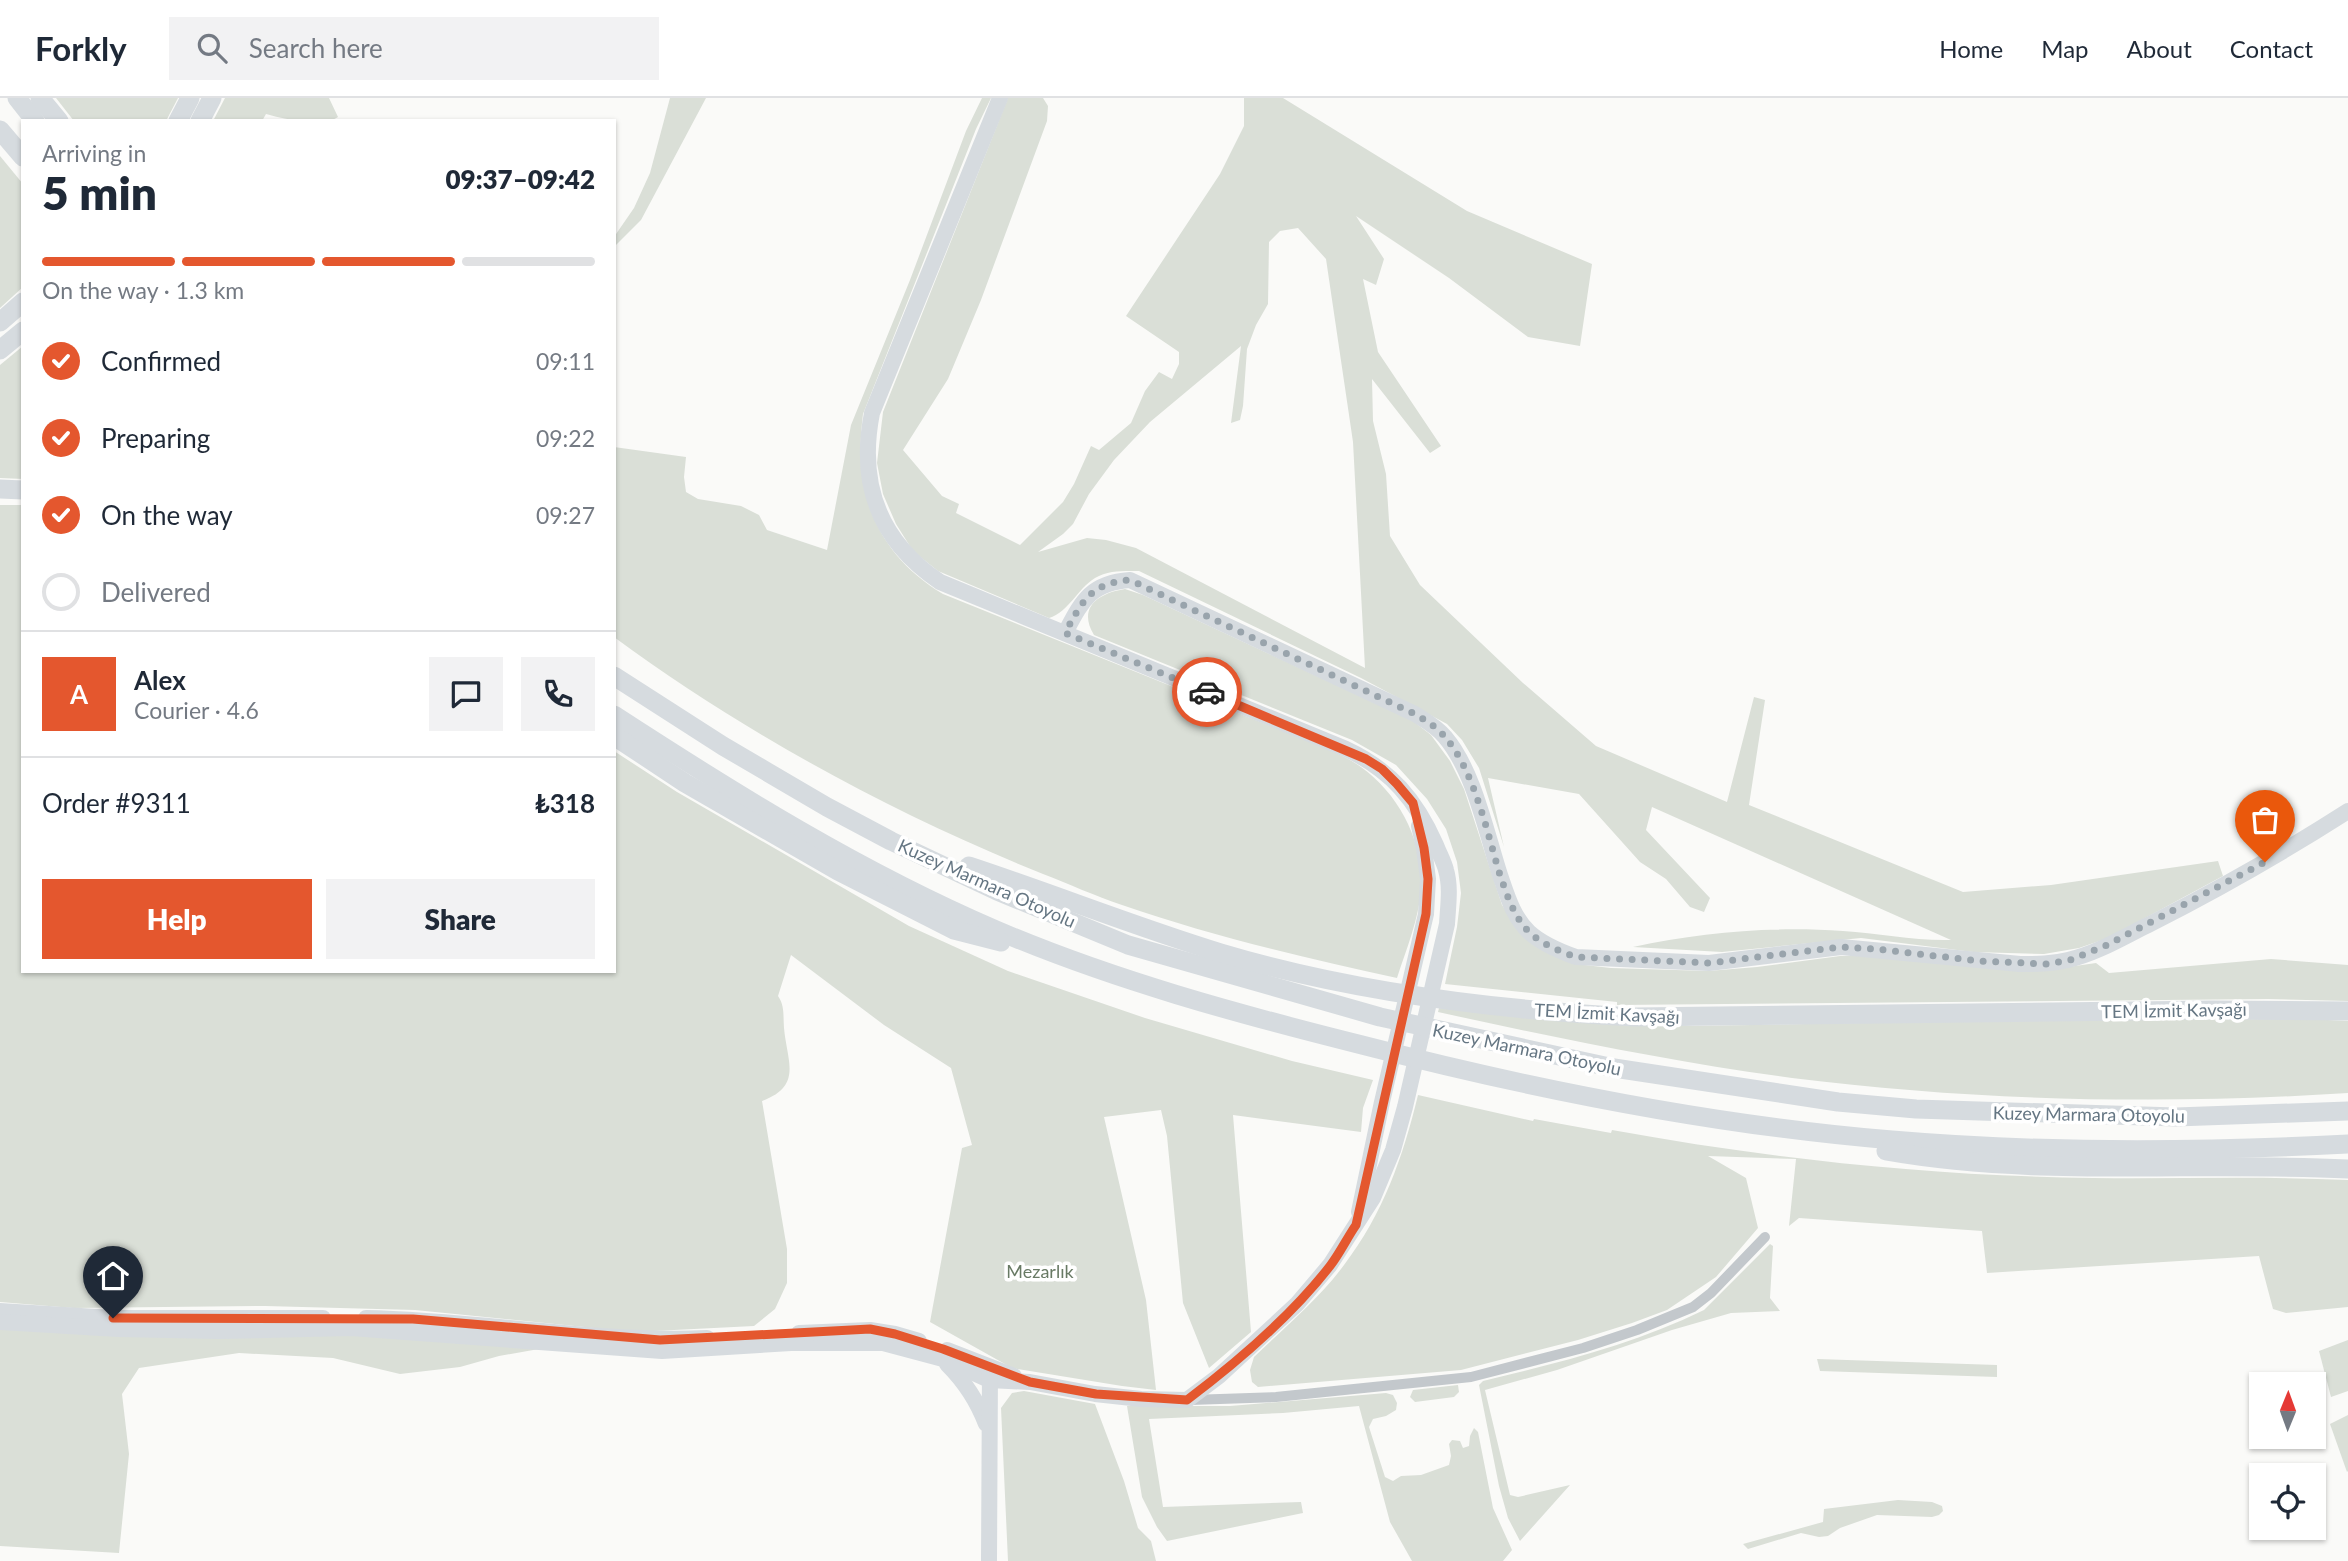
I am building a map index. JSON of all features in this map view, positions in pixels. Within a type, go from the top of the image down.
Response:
[{"type":"highway","points":[[17,98],[33,119]]},
{"type":"highway","points":[[40,98],[57,119]]},
{"type":"highway","points":[[179,119],[190,98]]},
{"type":"highway","points":[[201,119],[212,98]]},
{"type":"highway","points":[[0,130],[21,155]]},
{"type":"highway","points":[[0,322],[21,304]]},
{"type":"highway","points":[[0,350],[21,333]]},
{"type":"highway","points":[[0,489],[21,489]]},
{"type":"highway","name":"Kuzey Marmara Otoyolu","points":[[616,677],[723,746],[827,807],[891,841],[997,891],[1128,945],[1380,1017],[1614,1068],[1838,1102],[1916,1109],[2176,1117],[2348,1111]]},
{"type":"highway","name":"Kuzey Marmara Otoyolu","points":[[616,716],[703,773],[809,836],[914,892],[997,930],[1083,964],[1278,1024],[1407,1057],[1527,1085],[1706,1118],[1893,1140],[2041,1149],[2146,1151],[2348,1144]]},
{"type":"highway","points":[[616,737],[685,783],[838,871],[954,930],[1083,964]]},
{"type":"highway","name":"TEM İzmit Kavşağı","points":[[891,841],[1045,891],[1135,926],[1223,953],[1362,986],[1449,1000],[1635,1017],[2212,1010],[2348,1011]]},
{"type":"highway","points":[[1706,1118],[1935,1159],[2046,1166],[2348,1169]]},
{"type":"street","points":[[1000,98],[878,396],[869,431],[868,467],[876,503],[884,521],[904,553],[919,568],[960,592],[1366,759],[1382,769],[1413,803],[1431,834],[1446,869],[1449,895],[1447,924],[1405,1107],[1384,1175],[1331,1265],[1297,1304],[1219,1376],[1187,1400]]},
{"type":"street","points":[[1065,633],[1088,596],[1108,583],[1130,580],[1432,724],[1444,735],[1462,763],[1504,887],[1518,918],[1541,941],[1576,957],[1709,963],[1841,947],[2020,964],[2047,964],[2070,960],[2107,945],[2181,908],[2286,851],[2348,811]]},
{"type":"street","points":[[1356,1225],[1426,914],[1428,879],[1413,803]]},
{"type":"street","points":[[0,1322],[219,1331],[351,1328],[662,1351],[791,1343],[883,1343],[990,1373],[1096,1394],[1187,1400],[1276,1397],[1471,1377],[1583,1348],[1693,1307],[1712,1293],[1765,1237]]},
{"type":"street","points":[[0,1311],[172,1319],[413,1319],[660,1340],[870,1329],[895,1334],[990,1373]]},
{"type":"street","points":[[943,1359],[960,1377],[979,1406],[989,1431]]},
{"type":"street","points":[[989,1561],[990,1373]]},
{"type":"street","points":[[989,1431],[995,1398],[1004,1391],[1030,1382]]},
{"type":"green space","points":[[56,98],[178,98],[167,119],[72,119]]},
{"type":"green space","points":[[225,98],[329,98],[338,117],[288,119],[266,114],[263,119],[214,119]]},
{"type":"green space","points":[[670,98],[706,98],[641,220],[616,245],[616,234],[634,208],[650,173]]},
{"type":"green space","points":[[982,98],[991,98],[976,129],[863,414],[862,469],[874,518],[900,559],[920,578],[943,594],[1322,747],[1352,761],[1375,778],[1406,820],[1421,871],[1418,912],[1397,978],[1258,946],[1190,927],[1102,898],[987,850],[876,798],[768,739],[664,673],[616,638],[616,447],[686,457],[686,492],[698,499],[741,506],[759,515],[767,530],[827,550],[851,425],[910,280],[966,131]]},
{"type":"green space","points":[[1008,98],[1043,98],[1048,106],[1047,121],[981,300],[948,379],[903,450],[942,496],[959,504],[956,513],[1020,545],[1063,502],[1091,446],[1099,450],[1131,423],[1145,391],[1159,372],[1172,379],[1179,364],[1179,352],[1126,316],[1220,174],[1244,126],[1244,98],[1283,98],[1467,211],[1592,264],[1580,346],[1528,337],[1449,278],[1356,216],[1384,259],[1376,285],[1363,279],[1378,352],[1441,446],[1430,453],[1372,379],[1373,421],[1386,474],[1390,536],[1420,585],[1523,683],[1596,746],[1727,802],[1754,697],[1765,700],[1749,805],[1963,892],[2051,885],[2218,861],[2223,876],[2108,938],[2079,948],[2044,954],[1973,952],[1861,938],[1722,952],[1633,947],[1711,934],[1790,929],[1951,940],[1652,807],[1646,830],[1710,898],[1704,912],[1690,907],[1666,879],[1640,862],[1579,794],[1488,778],[1504,847],[1479,768],[1462,740],[1447,724],[1361,678],[1139,571],[1100,575],[1083,588],[1068,606],[1049,618],[938,571],[913,551],[896,524],[883,494],[877,463],[883,412]],"holes":[[[1298,228],[1326,259],[1353,442],[1365,668],[1136,548],[1087,538],[1038,552],[1073,524],[1089,494],[1114,460],[1150,422],[1241,346],[1231,423],[1240,420],[1247,349],[1268,304],[1269,242],[1280,231]]]},
{"type":"green space","points":[[0,156],[21,182],[21,289],[0,308]]},
{"type":"green space","points":[[21,348],[21,479],[0,478],[0,365]]},
{"type":"green space","name":"Mezarlık","points":[[0,505],[21,505],[21,973],[616,973],[616,752],[677,792],[909,926],[1008,971],[1145,1018],[1292,1061],[1373,1080],[1363,1108],[1361,1132],[1233,1115],[1251,1332],[1209,1368],[1183,1303],[1167,1136],[1161,1110],[1104,1117],[1146,1300],[1156,1390],[1012,1368],[930,1322],[962,1148],[972,1145],[951,1068],[884,1025],[791,955],[778,996],[783,1007],[790,1071],[783,1088],[762,1101],[787,1249],[787,1283],[775,1309],[754,1326],[634,1332],[415,1310],[265,1306],[73,1308],[0,1302]]},
{"type":"green space","points":[[1125,589],[1413,721],[1431,735],[1450,761],[1464,789],[1502,905],[1522,934],[1576,964],[1611,968],[1708,971],[1840,956],[1868,956],[2040,971],[2096,963],[2109,973],[2271,959],[2348,965],[2348,1001],[2268,999],[1617,1005],[1617,1002],[1445,984],[1461,893],[1457,862],[1446,829],[1427,799],[1396,765],[1352,740],[1094,635],[1088,617],[1093,603],[1107,594]]},
{"type":"green space","points":[[1439,1008],[1692,1026],[2025,1020],[2348,1021],[2348,1093],[2139,1100],[2000,1096],[1861,1086],[1747,1072],[1659,1057],[1438,1012]]},
{"type":"green space","points":[[1418,1095],[1533,1121],[1534,1119],[1611,1133],[1612,1130],[1792,1157],[1912,1170],[2033,1177],[2348,1180],[2348,1307],[2286,1313],[2273,1309],[2259,1256],[1987,1273],[1982,1231],[1799,1218],[1789,1226],[1796,1159],[1708,1156],[1746,1178],[1758,1228],[1716,1277],[1667,1310],[1578,1340],[1461,1370],[1258,1387],[1252,1382],[1250,1370],[1254,1357],[1324,1290],[1370,1226],[1398,1163]]},
{"type":"green space","points":[[1770,1244],[1773,1246],[1770,1298],[1780,1311],[1731,1313],[1672,1330],[1557,1370],[1485,1390],[1510,1495],[1518,1497],[1570,1485],[1520,1541],[1508,1518],[1499,1486],[1479,1385],[1483,1381],[1624,1343],[1704,1310]]},
{"type":"green space","points":[[0,1323],[351,1328],[550,1347],[499,1356],[460,1367],[400,1374],[333,1358],[239,1353],[139,1368],[122,1394],[129,1454],[119,1553],[0,1546]]},
{"type":"green space","points":[[2348,1340],[2348,1391],[2331,1397],[2319,1351]]},
{"type":"green space","points":[[1817,1359],[1997,1365],[1997,1377],[1820,1371]]},
{"type":"green space","points":[[1458,1385],[1459,1392],[1454,1397],[1415,1402],[1410,1397],[1413,1390]]},
{"type":"green space","points":[[1024,1391],[1095,1404],[1124,1481],[1138,1528],[1151,1541],[1156,1561],[1008,1561],[1001,1408],[1012,1393]]},
{"type":"green space","points":[[1386,1393],[1393,1395],[1397,1403],[1396,1410],[1373,1419],[1369,1427],[1385,1477],[1393,1481],[1401,1476],[1421,1475],[1449,1465],[1449,1444],[1452,1440],[1460,1441],[1463,1448],[1469,1446],[1474,1428],[1478,1432],[1493,1508],[1512,1550],[1503,1561],[1412,1561],[1390,1522],[1359,1406],[1283,1413],[1149,1419],[1163,1507],[1301,1502],[1303,1513],[1167,1541],[1157,1527],[1142,1497],[1127,1406],[1230,1406]]},
{"type":"green space","points":[[2348,1415],[2348,1471],[2347,1472],[2330,1424]]},
{"type":"green space","points":[[1898,1500],[1932,1502],[1942,1506],[1943,1511],[1932,1517],[1877,1515],[1840,1528],[1828,1536],[1801,1533],[1748,1549],[1743,1544],[1823,1522],[1824,1509]]},
{"type":"way so far","points":[[1207,692],[1065,633],[1088,596],[1108,583],[1130,580],[1432,724],[1455,750],[1469,778],[1504,887],[1518,918],[1529,932],[1541,941],[1576,957],[1709,963],[1752,960],[1841,947],[1979,961],[2047,964],[2070,960],[2107,945],[2265,862]]},
{"type":"route","points":[[113,1318],[413,1319],[660,1340],[870,1329],[943,1349],[1030,1382],[1096,1394],[1187,1400],[1219,1376],[1297,1304],[1331,1265],[1356,1225],[1426,914],[1428,879],[1413,803],[1382,769],[1346,749],[1207,692]]}]
